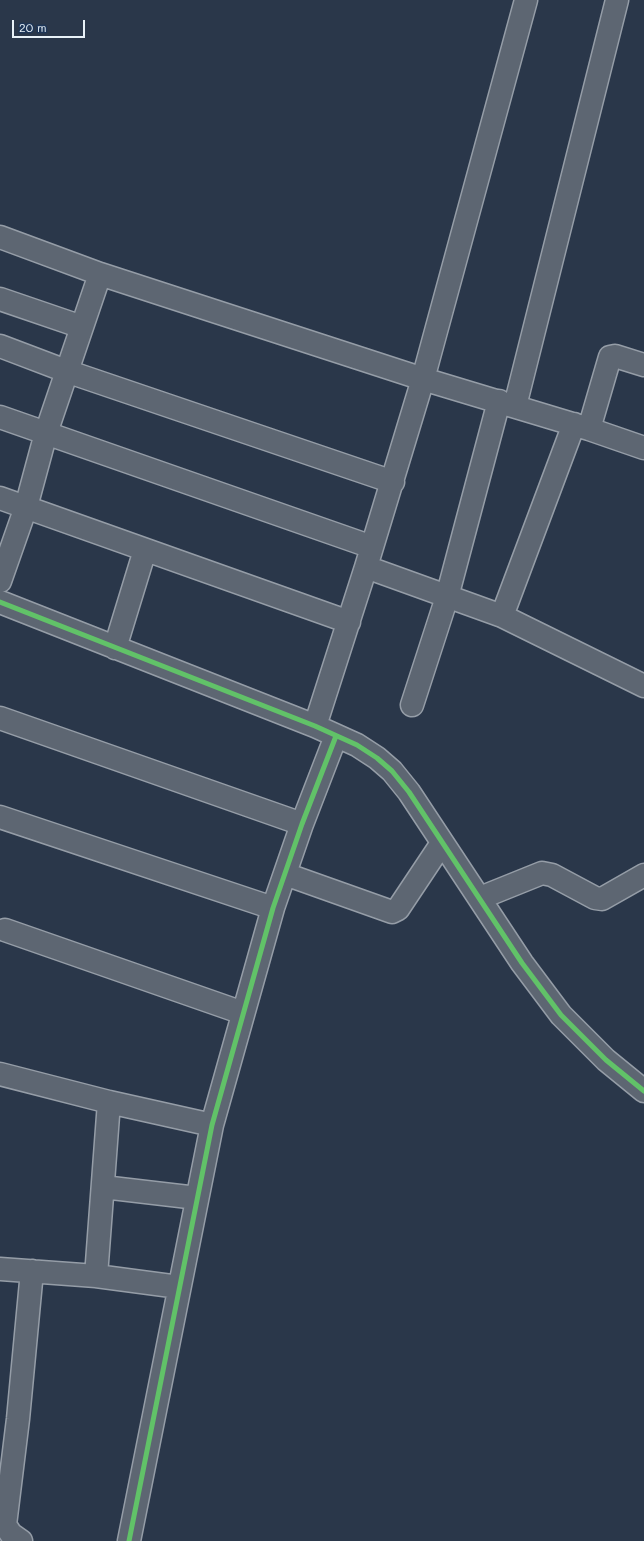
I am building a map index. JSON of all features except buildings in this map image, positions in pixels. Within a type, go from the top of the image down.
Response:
[{"type":"street","points":[[315,726],[393,482],[423,379],[526,0]]},
{"type":"street","points":[[412,705],[507,404],[617,0]]},
{"type":"street","points":[[0,237],[100,274],[423,379],[582,427],[644,448]]},
{"type":"street","points":[[0,581],[26,507],[46,434],[66,372],[100,274]]},
{"type":"street","points":[[0,299],[82,327]]},
{"type":"street","points":[[0,346],[66,372],[393,482]]},
{"type":"street","points":[[502,616],[610,357],[615,356],[644,365]]},
{"type":"street","points":[[0,417],[369,557],[447,597],[502,616],[644,686]]},
{"type":"street","points":[[0,498],[349,622]]},
{"type":"street","points":[[115,648],[145,550]]},
{"type":"street","points":[[0,602],[315,726],[357,745],[377,758],[392,770],[408,792],[522,963],[561,1015],[606,1060],[644,1091]]},
{"type":"street","points":[[0,718],[302,824]]},
{"type":"street","points":[[129,1541],[212,1125],[273,908],[302,824],[336,736]]},
{"type":"street","points":[[0,817],[273,908]]},
{"type":"street","points":[[285,874],[392,912],[398,909],[442,843]]},
{"type":"street","points":[[480,898],[542,873],[552,875],[595,898],[602,899],[644,875]]},
{"type":"street","points":[[5,930],[243,1013]]},
{"type":"street","points":[[0,1074],[109,1102],[212,1125]]},
{"type":"street","points":[[96,1276],[109,1102]]},
{"type":"street","points":[[103,1187],[197,1198]]},
{"type":"street","points":[[0,1269],[96,1276],[179,1287]]},
{"type":"street","points":[[21,1541],[11,1534],[3,1524],[9,1418],[32,1272]]},
{"type":"cycle path","points":[[0,602],[315,726],[357,745],[377,758],[392,771],[409,792],[522,963],[561,1015],[606,1060],[644,1091]]},
{"type":"cycle path","points":[[129,1541],[212,1125],[273,908],[302,824],[336,736]]}]
